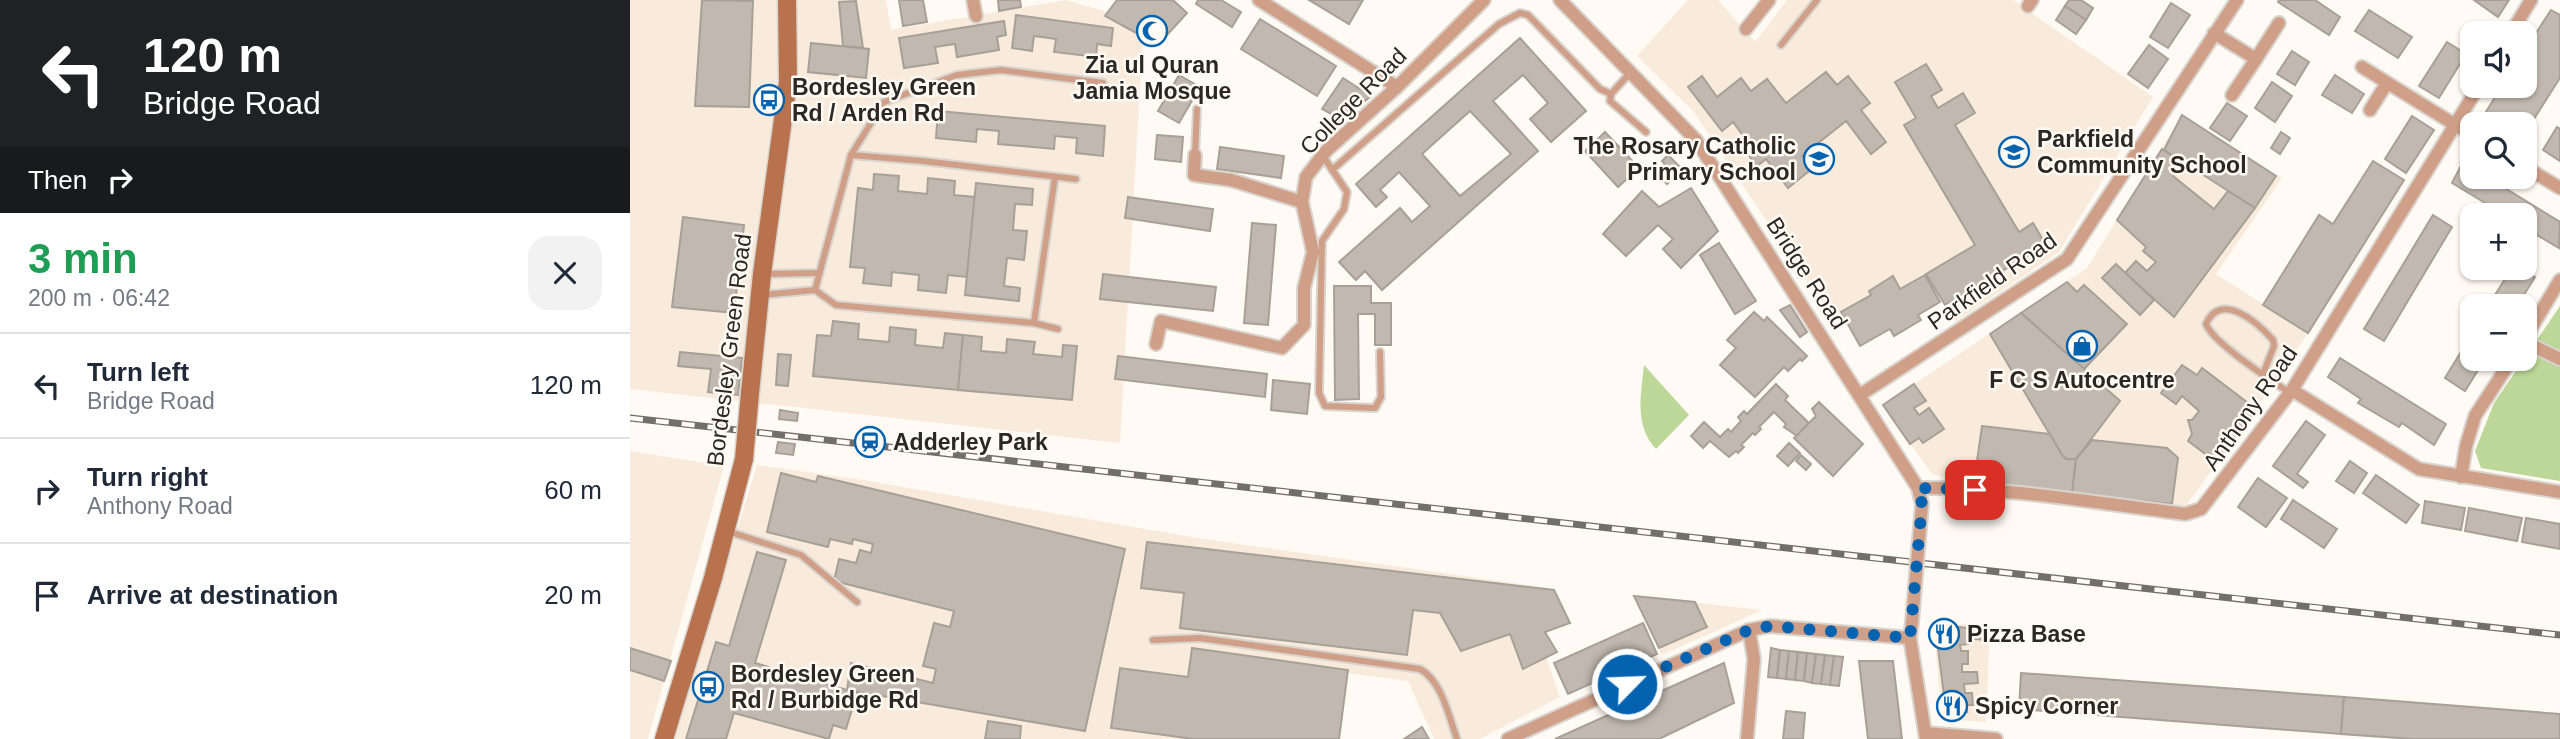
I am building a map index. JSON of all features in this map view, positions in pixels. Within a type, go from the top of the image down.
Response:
[{"type":"main road","name":"Bordesley Green Road","points":[[664,739],[744,459],[762,274],[788,82],[787,0]]},
{"type":"street","points":[[973,0],[976,16]]},
{"type":"street","points":[[1259,0],[1397,87]]},
{"type":"street","name":"College Road","points":[[1156,344],[1161,321],[1282,348],[1304,325],[1304,288],[1313,252],[1302,202],[1306,177],[1323,156],[1484,0]]},
{"type":"street","name":"Bridge Road","points":[[1560,0],[1696,140],[1918,488],[1922,504],[1910,638]]},
{"type":"street","points":[[1746,29],[1769,0]]},
{"type":"street","name":"Parkfield Road","points":[[1860,395],[2067,259],[2237,0]]},
{"type":"street","points":[[2518,21],[2531,0]]},
{"type":"street","points":[[2232,95],[2279,23]]},
{"type":"street","points":[[2214,33],[2256,59]]},
{"type":"street","points":[[2362,67],[2460,129]]},
{"type":"street","points":[[2370,110],[2387,83]]},
{"type":"street","name":"Anthony Road","points":[[1918,488],[2051,497],[2185,514],[2201,509],[2291,391],[2472,98]]},
{"type":"street","points":[[1195,155],[1194,175],[1231,180],[1302,202]]},
{"type":"street","points":[[2537,174],[2560,188]]},
{"type":"street","points":[[2537,319],[2560,280]]},
{"type":"street","points":[[2537,347],[2560,359]]},
{"type":"street","points":[[2461,477],[2475,416],[2504,371]]},
{"type":"street","points":[[2291,391],[2419,469],[2560,492]]},
{"type":"street","points":[[1507,739],[1749,630],[1770,626],[1910,638],[1926,736],[1996,739]]},
{"type":"street","points":[[1747,739],[1754,659],[1749,630]]},
{"type":"lane","points":[[1781,45],[1817,0]]},
{"type":"lane","points":[[1332,170],[1499,24],[1520,13],[1528,15],[1600,89],[1611,94]]},
{"type":"lane","points":[[815,290],[851,155],[884,102],[957,75],[1001,70],[1103,83]]},
{"type":"lane","points":[[1630,73],[1611,94],[1610,101],[1646,132]]},
{"type":"lane","points":[[1195,155],[1197,108]]},
{"type":"lane","points":[[851,155],[1076,179]]},
{"type":"lane","points":[[1323,156],[1347,192],[1344,209],[1322,241],[1319,393],[1325,406],[1375,408],[1381,397],[1380,352]]},
{"type":"lane","points":[[1034,323],[1055,177]]},
{"type":"lane","points":[[762,274],[819,273]]},
{"type":"lane","points":[[761,295],[815,290],[836,305],[1034,323],[1058,329]]},
{"type":"lane","points":[[2263,374],[2274,346],[2273,340],[2239,311],[2215,311],[2206,324],[2209,332],[2263,374],[2291,391]]},
{"type":"lane","points":[[725,530],[801,555],[857,602]]},
{"type":"lane","points":[[1153,640],[1200,638],[1420,670],[1432,678],[1437,687],[1457,739]]},
{"type":"shaded area","points":[[630,0],[886,0],[891,30],[1066,0],[1114,14],[1143,33],[1120,443],[630,389]]},
{"type":"shaded area","points":[[1688,0],[1718,0],[1755,42],[1787,0],[2013,0],[2153,97],[2059,252],[1955,322],[1926,274],[1900,289],[1893,277],[1869,291],[1871,295],[1831,318],[1694,112],[1637,56]]},
{"type":"shaded area","points":[[2182,115],[2282,178],[2216,274],[2308,333],[2256,409],[2185,507],[1974,482],[1932,474],[1883,405],[2087,268]]},
{"type":"shaded area","points":[[630,451],[724,466],[648,739],[630,739]]},
{"type":"shaded area","points":[[757,465],[863,480],[1197,538],[1555,589],[1570,623],[1545,632],[1557,652],[1546,657],[1560,697],[1480,739],[1434,739],[1408,681],[1348,673],[1340,739],[673,739]]},
{"type":"shaded area","points":[[1634,596],[1762,610],[1662,655]]},
{"type":"shaded area","points":[[1933,621],[1990,627],[1986,722],[1942,719]]},
{"type":"green space","points":[[2560,306],[2560,481],[2481,468],[2475,451],[2494,403],[2516,371],[2537,371],[2537,340]]},
{"type":"green space","points":[[1644,365],[1689,415],[1656,449],[1644,430],[1642,420]]},
{"type":"building","points":[[702,0],[753,1],[749,107],[695,106]]},
{"type":"building","points":[[899,0],[923,0],[927,22],[903,26]]},
{"type":"building","points":[[998,0],[1020,0],[1021,7],[999,11]]},
{"type":"building","name":"Zia ul Quran Jamia Mosque","points":[[1117,0],[1173,0],[1187,13],[1158,45],[1105,16]]},
{"type":"building","points":[[1198,0],[1221,0],[1241,12],[1232,27],[1196,4]]},
{"type":"building","points":[[1309,0],[1363,0],[1349,24]]},
{"type":"building","points":[[2069,0],[2081,0],[2093,8],[2086,20],[2065,6]]},
{"type":"building","points":[[2315,0],[2340,17],[2329,35],[2278,2]]},
{"type":"building","points":[[2474,0],[2509,0],[2498,17]]},
{"type":"building","points":[[856,1],[863,48],[843,46],[839,2]]},
{"type":"building","points":[[2171,3],[2190,15],[2168,48],[2150,37]]},
{"type":"building","points":[[2065,6],[2086,20],[2076,34],[2056,20]]},
{"type":"building","points":[[2369,10],[2412,37],[2398,58],[2355,31]]},
{"type":"building","points":[[2551,10],[2560,15],[2560,78],[2537,114],[2537,112],[2486,112],[2495,98],[2537,98],[2537,32]]},
{"type":"building","points":[[1016,15],[1113,28],[1111,46],[1097,44],[1096,57],[1054,52],[1056,39],[1034,36],[1032,51],[1012,48]]},
{"type":"building","points":[[1260,19],[1336,66],[1317,96],[1241,49]]},
{"type":"building","points":[[1004,21],[1006,35],[997,37],[999,50],[957,57],[955,44],[935,47],[938,63],[904,68],[899,38]]},
{"type":"building","points":[[1520,38],[1586,111],[1551,142],[1530,119],[1548,103],[1523,75],[1493,101],[1538,151],[1382,290],[1365,271],[1356,280],[1339,262],[1400,208],[1412,222],[1430,206],[1399,172],[1380,190],[1387,197],[1376,207],[1356,184]],"holes":[[[1470,111],[1511,154],[1460,196],[1422,154]]]},
{"type":"building","points":[[2447,42],[2460,50],[2460,64],[2439,98],[2419,86]]},
{"type":"building","points":[[811,43],[869,49],[866,78],[808,72]]},
{"type":"building","points":[[2149,45],[2168,59],[2148,88],[2128,74]]},
{"type":"building","points":[[2292,51],[2309,62],[2295,85],[2277,74]]},
{"type":"building","points":[[1926,64],[1942,90],[1931,96],[1938,108],[1963,93],[1975,113],[1955,125],[2019,232],[2033,223],[2046,245],[1945,305],[1926,274],[1975,245],[1904,125],[1916,118],[1895,82]]},
{"type":"building","points":[[1826,72],[1837,85],[1848,76],[1870,103],[1861,110],[1886,142],[1871,154],[1846,121],[1802,156],[1813,168],[1788,188],[1766,159],[1757,166],[1738,142],[1744,137],[1733,122],[1722,131],[1688,87],[1702,76],[1717,97],[1741,78],[1751,91],[1767,79],[1786,103]]},
{"type":"building","points":[[1179,75],[1200,87],[1179,123],[1158,111]]},
{"type":"building","points":[[2335,75],[2364,94],[2352,113],[2322,95]]},
{"type":"building","points":[[1343,78],[1371,96],[1342,120],[1322,109]]},
{"type":"building","points":[[2272,82],[2292,96],[2275,122],[2255,108]]},
{"type":"building","points":[[2227,103],[2247,116],[2230,141],[2210,128]]},
{"type":"building","points":[[938,111],[1105,126],[1103,156],[1076,153],[1077,138],[1055,136],[1054,149],[998,144],[999,131],[977,129],[976,142],[936,138]]},
{"type":"building","points":[[2182,115],[2276,176],[2255,208],[2164,150]]},
{"type":"building","points":[[2412,116],[2434,130],[2406,173],[2385,159]]},
{"type":"building","points":[[2557,127],[2560,129],[2560,161],[2543,150]]},
{"type":"building","points":[[1605,132],[1639,168],[1618,187],[1585,151]]},
{"type":"building","points":[[2281,132],[2290,138],[2280,154],[2271,148]]},
{"type":"building","points":[[1157,135],[1183,137],[1181,162],[1155,159]]},
{"type":"building","points":[[1220,147],[1284,156],[1281,178],[1217,169]]},
{"type":"building","points":[[2162,149],[2183,163],[2173,176],[2214,209],[2228,191],[2255,208],[2174,317],[2125,273],[2136,261],[2147,271],[2156,262],[2143,251],[2146,247],[2117,220]]},
{"type":"building","points":[[1668,155],[1682,169],[1667,184],[1656,173],[1665,164],[1662,161]]},
{"type":"building","points":[[2373,161],[2404,180],[2308,333],[2263,305],[2319,215],[2333,224]]},
{"type":"building","points":[[2460,168],[2460,188],[2452,183]]},
{"type":"building","points":[[874,174],[899,176],[898,191],[927,194],[928,178],[955,181],[954,195],[975,197],[967,277],[948,275],[946,293],[918,290],[919,275],[892,272],[891,286],[863,283],[865,268],[850,267],[858,188],[873,190]]},
{"type":"building","points":[[976,183],[1033,189],[1032,205],[1015,204],[1013,230],[1027,231],[1024,260],[1007,258],[1004,286],[1020,288],[1019,301],[965,295]]},
{"type":"building","points":[[1691,188],[1718,231],[1681,268],[1663,249],[1673,239],[1658,225],[1626,256],[1603,234],[1642,191],[1659,207]]},
{"type":"building","points":[[2462,189],[2506,189],[2529,203],[2485,203]]},
{"type":"building","points":[[1128,197],[1213,209],[1210,231],[1125,218]]},
{"type":"building","points":[[2537,208],[2560,222],[2559,248],[2537,235]]},
{"type":"building","points":[[2433,215],[2452,227],[2384,341],[2364,329]]},
{"type":"building","points":[[683,217],[744,225],[734,313],[672,307]]},
{"type":"building","points":[[1252,223],[1276,225],[1268,325],[1244,323]]},
{"type":"building","points":[[1719,243],[1756,301],[1735,314],[1700,255]]},
{"type":"building","points":[[2116,264],[2154,300],[2140,315],[2102,278]]},
{"type":"building","points":[[1103,274],[1216,287],[1213,311],[1100,299]]},
{"type":"building","points":[[1925,275],[1940,302],[1918,315],[1921,320],[1894,336],[1890,329],[1860,346],[1841,312],[1871,295],[1869,291],[1893,276],[1900,289]]},
{"type":"building","points":[[2504,280],[2533,280],[2524,294],[2496,294]]},
{"type":"building","name":"F C S Autocentre","points":[[2067,282],[2077,292],[2084,285],[2127,324],[2084,369],[2021,313]]},
{"type":"building","points":[[1334,286],[1371,286],[1371,303],[1391,303],[1391,345],[1375,345],[1375,314],[1358,314],[1359,399],[1335,400]]},
{"type":"building","points":[[1790,305],[1807,332],[1800,337],[1780,310]]},
{"type":"building","points":[[1754,312],[1764,321],[1767,317],[1807,356],[1788,371],[1784,367],[1755,397],[1720,365],[1736,348],[1727,340]]},
{"type":"building","points":[[2021,313],[2120,401],[2076,459],[2066,459],[2062,455],[1990,334]]},
{"type":"building","points":[[833,321],[859,324],[858,339],[889,342],[890,327],[916,330],[915,345],[943,348],[945,333],[963,335],[958,390],[813,376],[817,335],[831,336]]},
{"type":"building","points":[[963,335],[982,337],[981,351],[1006,353],[1007,339],[1035,342],[1033,354],[1062,357],[1063,345],[1077,346],[1072,400],[958,390]]},
{"type":"building","points":[[680,352],[742,358],[738,395],[708,392],[711,369],[678,366]]},
{"type":"building","points":[[2460,353],[2460,371],[2478,371],[2465,391],[2445,378]]},
{"type":"building","points":[[778,354],[791,355],[788,386],[776,385]]},
{"type":"building","points":[[1118,356],[1267,374],[1265,397],[1115,379]]},
{"type":"building","points":[[2340,358],[2446,424],[2434,445],[2402,423],[2399,427],[2358,403],[2361,399],[2328,377]]},
{"type":"building","points":[[2182,365],[2197,375],[2202,368],[2256,409],[2216,462],[2188,441],[2192,434],[2188,420],[2192,420],[2199,411],[2182,396],[2176,404],[2161,393]]},
{"type":"building","points":[[1273,380],[1310,384],[1307,414],[1271,410]]},
{"type":"building","points":[[1776,384],[1788,396],[1785,400],[1809,423],[1797,436],[1784,427],[1786,424],[1774,412],[1755,435],[1753,433],[1741,445],[1744,447],[1738,453],[1736,451],[1729,457],[1710,441],[1703,448],[1691,436],[1704,422],[1720,437],[1728,429],[1731,432],[1741,421],[1738,417],[1744,411],[1747,414]]},
{"type":"building","points":[[1914,384],[1926,401],[1914,408],[1919,415],[1929,408],[1944,429],[1923,443],[1919,438],[1910,444],[1883,405]]},
{"type":"building","points":[[1819,402],[1863,444],[1833,476],[1794,438],[1816,416],[1812,409]]},
{"type":"building","points":[[780,410],[798,413],[797,421],[779,419]]},
{"type":"building","points":[[2306,421],[2325,435],[2297,474],[2308,482],[2303,488],[2273,466]]},
{"type":"building","points":[[1982,426],[2050,434],[2066,459],[2076,459],[2072,494],[1974,482]]},
{"type":"building","points":[[2092,440],[2167,448],[2178,458],[2172,504],[2072,494],[2076,459]]},
{"type":"building","points":[[778,442],[795,444],[793,455],[776,453]]},
{"type":"building","points":[[1789,443],[1800,453],[1788,466],[1777,456]]},
{"type":"building","points":[[1801,455],[1811,464],[1806,470],[1796,461]]},
{"type":"building","points":[[2350,461],[2367,473],[2354,493],[2336,481]]},
{"type":"building","points":[[781,473],[816,482],[818,476],[1125,549],[1085,731],[847,690],[851,663],[933,683],[936,669],[923,666],[934,623],[950,627],[954,611],[834,581],[839,559],[856,563],[860,550],[871,553],[873,544],[853,539],[852,544],[830,539],[828,547],[767,532]]},
{"type":"building","points":[[2376,475],[2419,505],[2406,523],[2363,493]]},
{"type":"building","points":[[2258,478],[2287,498],[2266,527],[2238,507]]},
{"type":"building","points":[[2293,500],[2337,529],[2324,548],[2281,519]]},
{"type":"building","points":[[2425,501],[2465,508],[2461,530],[2422,523]]},
{"type":"building","points":[[2469,508],[2522,518],[2517,541],[2465,531]]},
{"type":"building","points":[[2526,518],[2560,524],[2560,549],[2522,542]]},
{"type":"building","points":[[1147,542],[1554,590],[1570,623],[1545,632],[1557,652],[1523,669],[1510,634],[1461,651],[1440,613],[1413,610],[1407,655],[1180,628],[1184,593],[1141,588]]},
{"type":"building","points":[[757,552],[786,560],[755,663],[857,693],[846,729],[833,725],[829,739],[734,713],[726,739],[686,739],[716,642],[729,646]]},
{"type":"building","points":[[1634,596],[1695,602],[1707,627],[1659,648]]},
{"type":"building","points":[[1643,623],[1657,654],[1568,694],[1554,663]]},
{"type":"building","points":[[1935,624],[1984,630],[1983,640],[1967,638],[1968,644],[1960,645],[1961,651],[1968,651],[1968,664],[1962,664],[1962,672],[1977,672],[1978,683],[1964,684],[1965,693],[1972,693],[1973,705],[1966,705],[1967,712],[1946,712]]},
{"type":"building","points":[[630,648],[671,661],[664,681],[630,670]]},
{"type":"building","points":[[1192,648],[1348,670],[1339,739],[1194,739],[1111,728],[1120,668],[1188,677]]},
{"type":"building","points":[[1771,648],[1780,650],[1777,678],[1768,677]]},
{"type":"building","points":[[1780,650],[1789,651],[1786,679],[1777,678]]},
{"type":"building","points":[[1789,651],[1798,652],[1795,680],[1786,679]]},
{"type":"building","points":[[1798,652],[1807,653],[1804,681],[1795,680]]},
{"type":"building","points":[[1807,653],[1816,654],[1812,683],[1804,681]]},
{"type":"building","points":[[1816,654],[1825,655],[1821,684],[1812,683]]},
{"type":"building","points":[[1825,655],[1834,656],[1830,685],[1821,684]]},
{"type":"building","points":[[1834,656],[1843,657],[1839,686],[1830,685]]},
{"type":"building","points":[[1859,661],[1893,661],[1902,739],[1868,739]]},
{"type":"building","points":[[1724,663],[1734,703],[1659,739],[1555,739]]},
{"type":"building","points":[[2021,673],[2344,697],[2341,734],[2019,709]]},
{"type":"building","points":[[2344,697],[2560,714],[2560,739],[2413,739],[2341,734]]},
{"type":"building","points":[[1786,711],[1805,713],[1803,739],[1783,739]]},
{"type":"building","points":[[988,721],[1021,726],[1020,739],[985,739]]},
{"type":"building","points":[[1422,727],[1429,739],[1404,739]]},
{"type":"railway","points":[[630,418],[2560,635]]},
{"type":"place","name":"Zia ul Quran Jamia Mosque","points":[[1152,31]]},
{"type":"place","name":"Bordesley Green Rd / Arden Rd","points":[[769,100]]},
{"type":"place","name":"Parkfield Community School","points":[[2014,152]]},
{"type":"place","name":"The Rosary Catholic Primary School","points":[[1819,159]]},
{"type":"place","name":"F C S Autocentre","points":[[2082,346]]},
{"type":"place","name":"Adderley Park","points":[[870,442]]},
{"type":"place","name":"Pizza Base","points":[[1944,634]]},
{"type":"place","name":"Bordesley Green Rd / Burbidge Rd","points":[[708,687]]},
{"type":"place","name":"Spicy Corner","points":[[1952,706]]},
{"type":"route","points":[[1627,684],[1749,630],[1770,626],[1910,638],[1922,504],[1918,488],[1975,490]]}]
